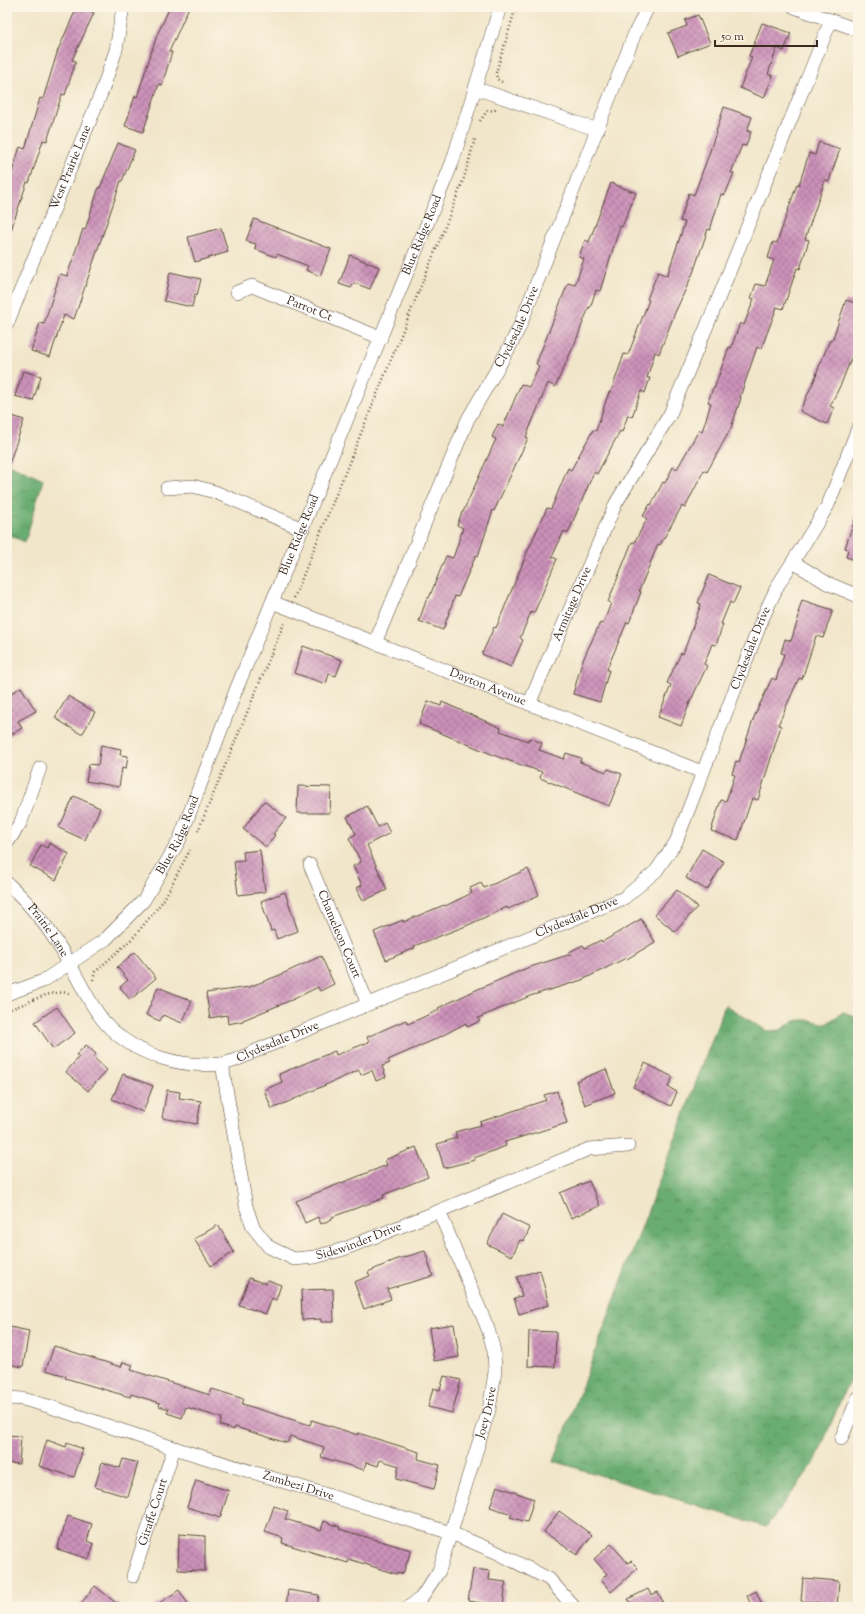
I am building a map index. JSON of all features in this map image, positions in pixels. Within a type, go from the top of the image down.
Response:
[{"type":"street","name":"West Prairie Lane","points":[[7,324],[102,91],[116,50],[123,7]]},
{"type":"street","name":"Blue Ridge Road","points":[[7,994],[43,981],[106,939],[144,900],[179,841],[236,690],[452,163],[500,7]]},
{"type":"street","name":"Clydesdale Drive","points":[[375,643],[468,419],[519,328],[635,33],[648,7]]},
{"type":"street","points":[[794,7],[858,30]]},
{"type":"street","name":"Armitage Drive","points":[[529,704],[616,503],[670,414],[831,20]]},
{"type":"street","points":[[475,88],[598,130]]},
{"type":"street","name":"Parrot Ct","points":[[237,292],[252,286],[381,338]]},
{"type":"street","name":"Clydesdale Drive","points":[[70,964],[88,999],[110,1029],[135,1047],[170,1062],[222,1064],[624,898],[656,872],[676,842],[763,617],[778,584],[828,505],[858,428]]},
{"type":"street","points":[[167,488],[193,486],[215,492],[303,529]]},
{"type":"street","points":[[793,562],[827,583],[858,596]]},
{"type":"street","name":"Dayton Avenue","points":[[272,602],[702,772]]},
{"type":"street","points":[[7,843],[21,822],[40,768]]},
{"type":"street","name":"Chameleon Court","points":[[310,865],[368,1004]]},
{"type":"street","name":"Prairie Lane","points":[[7,884],[40,917],[70,964]]},
{"type":"street","name":"Sidewinder Drive","points":[[222,1064],[246,1206],[253,1227],[269,1247],[294,1259],[315,1257],[344,1249],[589,1149],[628,1146]]},
{"type":"street","name":"Joey Drive","points":[[409,1607],[421,1598],[438,1571],[489,1410],[495,1372],[494,1351],[488,1329],[439,1211]]},
{"type":"street","name":"Zambezi Drive","points":[[7,1398],[48,1406],[174,1448],[451,1532],[496,1552],[549,1579],[574,1607]]},
{"type":"street","points":[[841,1439],[858,1398]]},
{"type":"street","name":"Giraffe Court","points":[[133,1576],[174,1448]]},
{"type":"green space","points":[[7,463],[43,480],[25,542],[7,534]]},
{"type":"green space","points":[[725,1005],[767,1031],[781,1030],[792,1022],[802,1020],[826,1024],[843,1012],[858,1017],[858,1371],[844,1392],[815,1462],[766,1527],[554,1461]]},
{"type":"building","points":[[77,7],[81,7],[94,13],[72,60],[76,61],[65,95],[62,94],[47,141],[43,140],[29,183],[27,182],[9,236],[7,236],[7,187],[20,147],[25,149],[40,98],[43,99],[58,50]]},
{"type":"building","points":[[170,7],[189,7],[169,52],[172,52],[162,85],[159,84],[143,132],[125,126],[135,96],[137,97],[157,35]]},
{"type":"building","points":[[698,15],[710,43],[678,56],[668,33],[687,26],[685,20]]},
{"type":"building","points":[[762,23],[791,33],[784,51],[777,48],[768,74],[773,76],[764,98],[740,88],[752,57],[749,56]]},
{"type":"building","points":[[724,107],[752,117],[747,131],[751,132],[746,146],[742,145],[731,173],[734,173],[725,195],[721,194],[710,230],[708,229],[693,273],[674,315],[659,354],[655,352],[647,378],[650,378],[645,393],[641,391],[632,417],[628,415],[622,432],[620,431],[597,474],[594,472],[568,533],[564,531],[552,557],[557,559],[534,613],[531,612],[520,638],[523,640],[511,667],[482,654],[494,627],[496,628],[547,508],[551,509],[568,468],[571,470],[593,430],[596,431],[624,354],[628,355],[658,272],[667,276],[685,222],[680,221],[689,193],[694,195]]},
{"type":"building","points":[[819,142],[840,149],[829,181],[825,180],[805,239],[809,240],[800,269],[797,268],[783,309],[777,307],[761,349],[757,347],[731,428],[707,472],[704,470],[685,508],[682,506],[660,545],[658,544],[639,591],[641,592],[629,623],[627,622],[607,669],[609,670],[600,702],[573,694],[582,662],[600,623],[603,624],[611,603],[608,602],[632,542],[634,543],[647,519],[643,516],[650,504],[651,505],[663,482],[665,483],[673,467],[677,469],[699,430],[702,432],[711,403],[708,402],[729,347],[731,348],[740,323],[744,325],[754,299],[751,298],[756,284],[765,286],[774,260],[768,258],[773,242],[777,243],[797,184],[799,185],[809,153],[815,155]]},
{"type":"building","points":[[118,143],[135,150],[121,181],[74,319],[64,315],[50,357],[31,351],[40,323],[44,324],[60,274],[67,276],[83,229],[85,230],[99,187],[100,188]]},
{"type":"building","points":[[611,183],[636,193],[622,227],[620,226],[600,291],[596,290],[590,308],[589,307],[555,387],[548,383],[526,437],[528,438],[494,511],[493,510],[478,556],[476,555],[458,597],[455,596],[443,630],[419,621],[427,598],[429,598],[446,556],[453,558],[463,528],[457,525],[496,439],[492,437],[498,424],[503,427],[521,384],[529,387],[539,366],[536,364],[568,283],[575,285],[584,259],[579,257],[585,240],[589,242]]},
{"type":"building","points":[[254,219],[331,249],[320,276],[306,270],[308,266],[277,254],[276,257],[255,249],[256,244],[246,241]]},
{"type":"building","points":[[221,228],[228,252],[195,262],[188,237]]},
{"type":"building","points":[[350,255],[379,267],[370,289],[354,283],[351,288],[339,284]]},
{"type":"building","points":[[170,272],[201,279],[192,307],[164,301]]},
{"type":"building","points":[[846,300],[858,304],[858,341],[841,384],[830,406],[834,408],[827,424],[800,411],[817,374],[830,340],[832,341]]},
{"type":"building","points":[[23,371],[41,376],[33,401],[15,396]]},
{"type":"building","points":[[7,414],[24,420],[9,464],[7,464]]},
{"type":"building","points":[[856,516],[858,516],[858,561],[846,557],[848,549],[845,548]]},
{"type":"building","points":[[709,575],[740,588],[733,604],[730,602],[721,624],[723,624],[716,645],[712,644],[704,664],[707,666],[690,702],[681,726],[658,717],[671,685],[667,683],[681,653],[683,654],[701,604],[698,603]]},
{"type":"building","points":[[802,600],[833,610],[823,638],[816,636],[802,679],[799,678],[778,725],[781,726],[758,800],[752,798],[738,840],[711,831],[721,800],[726,801],[735,775],[732,774],[736,761],[739,762],[754,717],[772,678],[776,680],[784,654],[781,653],[785,639],[791,641],[800,613],[798,613]]},
{"type":"building","points":[[303,646],[342,660],[336,676],[329,674],[326,684],[294,673]]},
{"type":"building","points":[[21,687],[36,711],[18,721],[22,728],[7,737],[7,696]]},
{"type":"building","points":[[68,696],[95,712],[83,733],[79,733],[55,718]]},
{"type":"building","points":[[428,701],[441,706],[442,702],[501,728],[500,731],[528,741],[529,738],[542,743],[539,750],[564,759],[566,753],[581,758],[580,762],[606,772],[608,769],[622,774],[609,806],[540,778],[542,772],[501,758],[419,724]]},
{"type":"building","points":[[101,745],[121,749],[120,755],[128,756],[126,769],[122,768],[119,787],[86,781],[89,764],[98,765]]},
{"type":"building","points":[[298,786],[331,787],[330,813],[297,813]]},
{"type":"building","points":[[74,796],[100,808],[85,840],[59,828]]},
{"type":"building","points":[[264,801],[286,818],[273,834],[275,835],[266,847],[243,829]]},
{"type":"building","points":[[367,806],[378,827],[385,823],[390,833],[367,845],[387,890],[363,901],[357,888],[362,885],[353,866],[361,862],[349,838],[356,834],[347,817]]},
{"type":"building","points":[[49,843],[69,854],[56,880],[30,866],[41,845],[47,848]]},
{"type":"building","points":[[702,849],[724,862],[707,890],[686,878]]},
{"type":"building","points":[[260,850],[265,892],[238,895],[234,861],[244,860],[243,852]]},
{"type":"building","points":[[528,869],[539,895],[508,909],[507,907],[466,926],[414,946],[415,948],[386,960],[374,932],[403,920],[403,922],[444,905],[445,906],[472,893],[470,888],[481,883],[484,888]]},
{"type":"building","points":[[677,890],[697,907],[675,932],[655,915]]},
{"type":"building","points":[[285,892],[298,931],[277,939],[274,930],[271,931],[261,901]]},
{"type":"building","points":[[641,919],[655,942],[627,959],[626,958],[582,980],[530,996],[478,1018],[480,1021],[467,1027],[466,1023],[436,1039],[388,1060],[390,1063],[382,1066],[386,1077],[376,1081],[372,1070],[361,1075],[359,1070],[272,1109],[264,1090],[282,1082],[279,1074],[335,1051],[336,1055],[369,1042],[367,1037],[406,1020],[408,1024],[439,1010],[438,1008],[476,990],[527,968],[571,954],[569,952],[583,945],[585,948],[601,940],[602,942]]},
{"type":"building","points":[[135,952],[156,978],[130,1000],[120,987],[128,980],[117,967]]},
{"type":"building","points":[[321,956],[334,984],[320,991],[318,987],[243,1021],[228,1024],[227,1015],[210,1018],[206,993],[249,987],[280,975]]},
{"type":"building","points":[[158,987],[192,1001],[182,1023],[163,1015],[160,1021],[146,1015]]},
{"type":"building","points":[[57,1007],[75,1033],[53,1049],[35,1022]]},
{"type":"building","points":[[86,1045],[96,1054],[93,1057],[107,1070],[88,1091],[66,1072],[79,1057],[76,1055]]},
{"type":"building","points":[[645,1063],[673,1077],[668,1087],[677,1092],[671,1106],[633,1087]]},
{"type":"building","points":[[606,1069],[615,1093],[585,1105],[576,1081]]},
{"type":"building","points":[[123,1074],[153,1086],[143,1112],[112,1099]]},
{"type":"building","points":[[167,1090],[180,1092],[179,1098],[201,1101],[197,1124],[162,1118]]},
{"type":"building","points":[[557,1091],[567,1123],[505,1142],[506,1146],[474,1158],[475,1160],[444,1168],[437,1144],[457,1138],[455,1132],[481,1125],[480,1122],[546,1100],[544,1095]]},
{"type":"building","points":[[416,1147],[428,1177],[383,1195],[384,1198],[332,1217],[332,1219],[321,1224],[318,1217],[305,1223],[296,1201],[387,1165],[385,1160]]},
{"type":"building","points":[[589,1181],[600,1206],[571,1218],[560,1193]]},
{"type":"building","points":[[502,1214],[530,1228],[524,1241],[520,1240],[512,1256],[487,1244]]},
{"type":"building","points":[[218,1225],[234,1252],[211,1266],[194,1239]]},
{"type":"building","points":[[425,1251],[433,1276],[387,1289],[391,1299],[364,1309],[354,1282],[370,1276],[368,1272],[395,1260]]},
{"type":"building","points":[[540,1270],[549,1305],[519,1314],[514,1298],[522,1296],[517,1277]]},
{"type":"building","points":[[249,1278],[266,1284],[267,1280],[281,1285],[276,1300],[272,1298],[266,1314],[239,1305]]},
{"type":"building","points":[[333,1289],[334,1322],[321,1322],[321,1319],[302,1320],[301,1290]]},
{"type":"building","points":[[454,1324],[459,1357],[434,1361],[429,1328]]},
{"type":"building","points":[[10,1327],[29,1331],[23,1367],[8,1364],[9,1355],[7,1355],[7,1334]]},
{"type":"building","points":[[529,1331],[556,1332],[555,1367],[528,1366]]},
{"type":"building","points":[[54,1346],[121,1367],[123,1362],[133,1365],[131,1370],[210,1395],[212,1389],[244,1399],[242,1404],[310,1425],[312,1420],[419,1452],[418,1459],[440,1465],[434,1489],[396,1479],[399,1466],[380,1460],[378,1466],[366,1462],[364,1470],[321,1457],[324,1447],[290,1436],[287,1443],[235,1427],[234,1430],[220,1425],[222,1418],[186,1407],[182,1418],[167,1413],[169,1409],[159,1406],[160,1403],[131,1394],[130,1397],[65,1378],[66,1376],[46,1370]]},
{"type":"building","points":[[444,1376],[461,1380],[452,1413],[428,1407],[433,1388],[440,1390]]},
{"type":"building","points":[[7,1435],[21,1436],[19,1464],[7,1463]]},
{"type":"building","points":[[47,1440],[66,1447],[67,1443],[83,1449],[74,1477],[39,1466]]},
{"type":"building","points":[[123,1459],[138,1463],[128,1497],[95,1487],[102,1462],[120,1468]]},
{"type":"building","points":[[196,1480],[229,1491],[220,1518],[187,1507]]},
{"type":"building","points":[[497,1486],[534,1499],[527,1522],[510,1517],[512,1514],[490,1507]]},
{"type":"building","points":[[274,1506],[288,1511],[285,1519],[321,1530],[324,1521],[340,1527],[339,1529],[411,1550],[403,1574],[397,1572],[396,1574],[349,1559],[348,1563],[282,1543],[283,1538],[265,1532]]},
{"type":"building","points":[[559,1511],[592,1535],[577,1555],[544,1532]]},
{"type":"building","points":[[68,1516],[92,1524],[87,1541],[94,1544],[89,1559],[57,1549]]},
{"type":"building","points":[[179,1534],[205,1536],[205,1571],[178,1570]]},
{"type":"building","points":[[611,1544],[628,1563],[631,1561],[638,1568],[611,1592],[601,1580],[607,1574],[594,1559]]},
{"type":"building","points":[[473,1569],[490,1571],[489,1580],[506,1582],[503,1606],[468,1601]]},
{"type":"building","points":[[803,1578],[839,1581],[837,1607],[820,1607],[820,1603],[801,1601]]},
{"type":"building","points":[[95,1586],[121,1607],[78,1607]]},
{"type":"building","points":[[648,1589],[651,1595],[658,1592],[663,1602],[656,1606],[657,1607],[630,1607],[632,1606],[628,1599]]},
{"type":"building","points":[[179,1590],[190,1607],[153,1607]]},
{"type":"building","points":[[288,1590],[319,1595],[317,1607],[286,1607]]},
{"type":"building","points":[[756,1591],[763,1607],[752,1607],[747,1596]]}]
